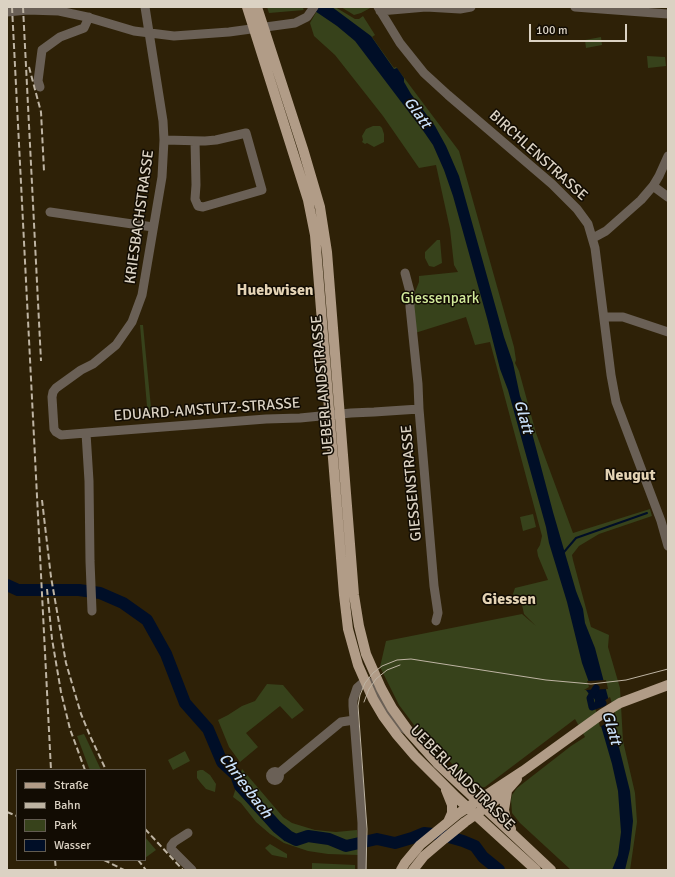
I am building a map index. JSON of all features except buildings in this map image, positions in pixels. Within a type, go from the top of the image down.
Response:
[{"type":"main road","name":"UEBERLANDSTRASSE","points":[[247,7],[258,27],[303,149],[320,207],[327,252],[354,595],[363,642],[371,666],[392,708],[410,733],[432,757],[551,870]]},
{"type":"main road","name":"UEBERLANDSTRASSE","points":[[257,7],[258,27],[308,200],[315,235],[344,595],[348,628],[354,651],[373,699],[397,734],[415,756],[536,870]]},
{"type":"main road","points":[[401,870],[420,845],[468,807],[523,771],[620,703],[668,685]]},
{"type":"main road","points":[[413,870],[435,846],[462,824],[502,796],[523,771]]},
{"type":"main road","points":[[444,784],[452,804],[450,820]]},
{"type":"main road","points":[[507,791],[504,804],[505,814],[516,837]]},
{"type":"street","name":"KRIESBACHSTRASSE","points":[[94,364],[116,345],[125,333],[134,318],[142,296],[162,177],[164,140],[163,121],[145,7]]},
{"type":"street","points":[[379,9],[426,7],[460,9],[470,7]]},
{"type":"street","points":[[575,7],[638,9],[668,14]]},
{"type":"street","name":"BIRCHLENSTRASSE","points":[[379,9],[400,43],[424,73],[566,197],[583,216],[592,238],[616,402],[659,516],[668,546]]},
{"type":"street","points":[[7,12],[45,10],[89,17],[134,31],[174,36],[189,36],[298,22],[305,19],[313,10]]},
{"type":"street","points":[[40,87],[38,81],[42,50],[60,37],[84,28],[89,17]]},
{"type":"street","points":[[164,140],[216,140],[246,132],[262,190],[202,207],[198,206],[195,202],[197,170],[195,141]]},
{"type":"street","points":[[592,238],[606,231],[641,200],[653,186],[668,156]]},
{"type":"street","points":[[653,186],[668,198]]},
{"type":"street","points":[[50,212],[153,227]]},
{"type":"street","points":[[405,273],[410,292],[410,307],[420,409]]},
{"type":"street","points":[[604,317],[622,317],[668,332]]},
{"type":"street","name":"EDUARD-AMSTUTZ-STRASSE","points":[[94,364],[81,370],[56,388],[52,397],[54,428],[56,432],[61,434],[86,433],[329,415]]},
{"type":"street","name":"GIESSENSTRASSE","points":[[329,415],[420,409],[434,586],[438,613],[436,621]]},
{"type":"street","points":[[86,433],[89,481],[92,611]]},
{"type":"street","points":[[362,870],[362,829],[353,700],[357,688],[365,681]]},
{"type":"street","name":"UEBERLANDSTRASSE","points":[[365,681],[369,682],[375,688],[397,723],[410,733]]},
{"type":"street","points":[[279,773],[341,722],[354,720]]},
{"type":"street","points":[[188,833],[174,842],[171,849],[192,870]]},
{"type":"green space","points":[[267,7],[304,7],[304,10],[269,13]]},
{"type":"green space","name":"Giessenpark","points":[[319,7],[335,7],[355,19],[359,19],[363,16],[375,35],[372,37],[394,68],[396,67],[459,151],[514,347],[515,363],[519,371],[536,433],[573,533],[650,509],[652,516],[599,534],[579,546],[572,555],[591,627],[609,635],[608,647],[620,688],[623,741],[635,793],[637,822],[630,870],[571,870],[520,823],[512,813],[512,795],[517,788],[585,737],[575,719],[485,787],[476,788],[472,786],[444,755],[423,737],[399,705],[380,667],[386,641],[522,614],[536,626],[524,614],[522,605],[513,594],[515,588],[548,580],[537,550],[542,536],[490,342],[475,345],[466,317],[415,333],[412,299],[419,282],[419,276],[458,272],[454,265],[450,229],[436,165],[419,168],[383,116],[335,55],[314,36],[310,23]]},
{"type":"green space","points":[[341,7],[372,7],[354,15]]},
{"type":"green space","points":[[601,37],[602,45],[586,48],[585,40]]},
{"type":"green space","points":[[647,56],[665,57],[666,66],[648,68]]},
{"type":"green space","points":[[373,126],[380,126],[384,134],[384,142],[374,147],[362,142],[362,136],[366,129]]},
{"type":"green space","points":[[437,240],[440,240],[442,263],[434,267],[429,266],[425,258],[425,252]]},
{"type":"green space","points":[[140,325],[143,325],[152,418],[148,418]]},
{"type":"green space","points":[[533,514],[536,527],[523,531],[520,517]]},
{"type":"green space","points":[[267,684],[283,685],[304,710],[292,719],[280,706],[246,733],[258,747],[240,762],[229,747],[218,720],[242,706],[255,701]]},
{"type":"green space","points":[[84,734],[101,769],[90,769],[77,736]]},
{"type":"green space","points":[[185,751],[190,761],[173,770],[168,760]]},
{"type":"green space","points":[[242,769],[283,817],[292,823],[315,830],[336,832],[357,830],[358,855],[328,854],[308,851],[284,843],[270,834],[256,822],[241,803],[233,797]]},
{"type":"green space","points":[[203,770],[210,775],[216,784],[215,792],[206,789],[197,778],[197,771]]},
{"type":"green space","points":[[146,838],[156,850],[146,857]]},
{"type":"green space","points":[[270,844],[287,854],[287,858],[272,855],[265,848]]},
{"type":"green space","points":[[312,863],[355,865],[355,870],[312,870]]},
{"type":"water","name":"Glatt","points":[[309,7],[332,7],[371,36],[394,69],[397,68],[404,78],[404,82],[411,94],[435,126],[446,146],[459,176],[504,337],[513,363],[520,396],[527,414],[553,512],[576,591],[583,609],[585,623],[595,648],[614,720],[630,791],[633,821],[630,849],[625,870],[612,870],[618,855],[621,832],[618,791],[612,764],[595,700],[586,690],[591,688],[582,663],[567,602],[549,543],[546,527],[508,390],[500,369],[453,196],[444,170],[433,145],[355,41],[337,26]]},
{"type":"pier","points":[[606,680],[608,689],[584,690],[589,687],[587,681]]},
{"type":"pier","points":[[610,697],[616,717],[600,727],[595,707]]},
{"type":"waterway","points":[[564,552],[576,538],[647,513]]},
{"type":"waterway","name":"Chriesbach","points":[[7,585],[18,590],[79,590],[100,593],[123,603],[147,620],[166,654],[185,703],[208,729],[222,762],[236,775],[240,786],[277,827],[288,836],[296,840],[308,836],[329,839],[346,846],[377,839],[395,843],[424,833],[442,835],[475,846],[483,857],[499,870]]},
{"type":"waterway","points":[[596,688],[590,698],[592,707],[603,703]]},
{"type":"tram line","points":[[366,870],[367,829],[358,706],[360,695],[365,683],[373,673],[382,666],[397,660],[411,659],[546,680],[591,684],[626,680],[668,669]]},
{"type":"tram line","points":[[364,702],[369,689],[376,679],[387,670],[400,665]]},
{"type":"railway","points":[[12,7],[51,769]]},
{"type":"railway","points":[[23,7],[41,361]]},
{"type":"railway","points":[[29,67],[41,112],[44,171]]},
{"type":"railway","points":[[42,500],[51,577],[66,663],[81,714],[106,769]]},
{"type":"railway","points":[[47,589],[52,639],[61,692],[70,729],[85,769]]},
{"type":"railway","points":[[7,812],[16,816]]},
{"type":"railway","points":[[146,830],[183,870]]},
{"type":"railway","points":[[55,861],[56,870]]},
{"type":"railway","points":[[106,861],[124,870]]},
{"type":"railway","points":[[139,861],[146,870]]},
{"type":"district","name":"Huebwisen","points":[[275,291]]},
{"type":"district","name":"Neugut","points":[[630,476]]},
{"type":"district","name":"Giessen","points":[[509,600]]}]
